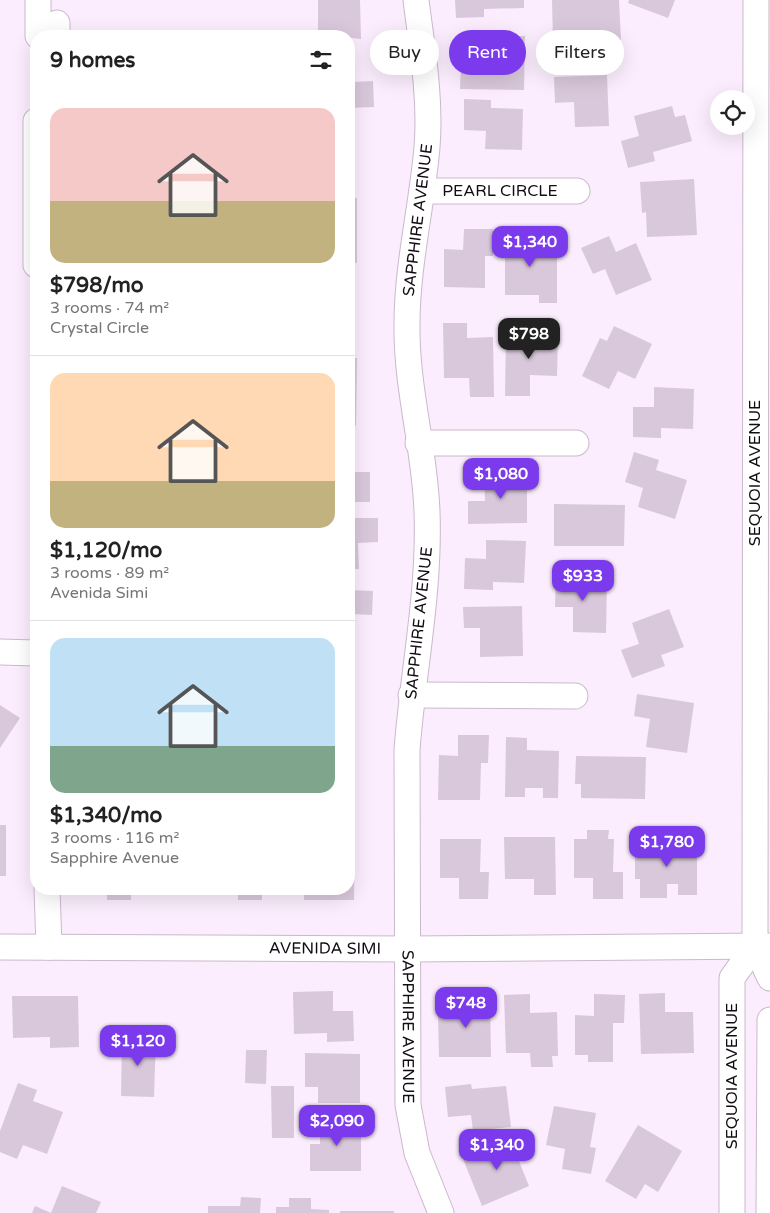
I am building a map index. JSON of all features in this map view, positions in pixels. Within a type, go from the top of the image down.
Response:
[{"type":"street","points":[[38,0],[49,30]]},
{"type":"street","name":"SAPPHIRE AVENUE","points":[[416,0],[427,91],[427,145],[409,284],[406,324],[408,367],[427,509],[428,560],[411,694],[407,750],[408,1105],[417,1153],[441,1213]]},
{"type":"street","name":"SEQUOIA AVENUE","points":[[756,0],[763,946],[770,978]]},
{"type":"street","name":"PEARL CIRCLE","points":[[422,191],[577,191]]},
{"type":"street","points":[[418,443],[576,443]]},
{"type":"street","points":[[0,652],[30,652]]},
{"type":"street","points":[[411,694],[575,696]]},
{"type":"street","points":[[48,895],[49,947]]},
{"type":"street","name":"SEQUOIA AVENUE","points":[[732,1213],[732,978],[763,946]]},
{"type":"street","name":"AVENIDA SIMI","points":[[0,947],[407,949],[763,946]]},
{"type":"street","points":[[769,1213],[770,1020]]},
{"type":"building","points":[[318,0],[360,0],[361,39],[355,38],[355,30],[318,30]]},
{"type":"building","points":[[455,0],[524,0],[524,8],[484,9],[484,17],[456,18]]},
{"type":"building","points":[[552,0],[619,0],[620,30],[553,30]]},
{"type":"building","points":[[629,0],[675,0],[668,18],[628,3]]},
{"type":"building","points":[[461,75],[524,75],[524,90],[460,89]]},
{"type":"building","points":[[607,75],[609,126],[575,127],[574,102],[555,103],[554,77]]},
{"type":"building","points":[[373,81],[374,107],[355,108],[355,82]]},
{"type":"building","points":[[464,99],[491,100],[491,108],[523,109],[522,150],[485,149],[486,131],[464,130]]},
{"type":"building","points":[[672,106],[675,117],[685,115],[692,141],[653,152],[655,161],[628,168],[621,141],[639,136],[634,116]]},
{"type":"building","points":[[694,179],[697,235],[647,237],[646,212],[642,213],[640,182]]},
{"type":"building","points":[[355,198],[357,198],[357,263],[355,263]]},
{"type":"building","points":[[464,229],[493,229],[493,256],[485,256],[485,288],[444,287],[444,249],[463,250]]},
{"type":"building","points":[[530,231],[530,248],[557,248],[557,303],[539,303],[539,295],[505,295],[505,232]]},
{"type":"building","points":[[609,236],[616,252],[636,243],[652,280],[616,295],[605,269],[593,274],[581,248]]},
{"type":"building","points":[[443,323],[467,323],[467,338],[493,337],[494,397],[470,397],[469,378],[444,378]]},
{"type":"building","points":[[614,326],[652,344],[635,379],[618,371],[609,389],[582,376],[600,338],[607,341]]},
{"type":"building","points":[[506,333],[558,334],[557,376],[530,375],[530,396],[505,396]]},
{"type":"building","points":[[355,358],[357,358],[356,426]]},
{"type":"building","points":[[654,387],[694,389],[693,429],[661,428],[661,438],[633,437],[633,407],[654,407]]},
{"type":"building","points":[[634,452],[659,460],[656,470],[687,480],[675,519],[638,507],[643,488],[625,482]]},
{"type":"building","points":[[355,472],[370,472],[370,502],[355,502]]},
{"type":"building","points":[[527,472],[527,523],[468,524],[468,501],[485,501],[484,473]]},
{"type":"building","points":[[554,504],[625,505],[624,546],[554,546]]},
{"type":"building","points":[[355,518],[378,518],[378,542],[358,543],[359,569],[355,569]]},
{"type":"building","points":[[486,540],[526,541],[524,583],[493,582],[493,590],[464,589],[465,558],[486,559]]},
{"type":"building","points":[[556,573],[577,573],[577,581],[607,581],[606,633],[573,632],[573,607],[555,607]]},
{"type":"building","points":[[355,590],[373,591],[372,615],[355,614]]},
{"type":"building","points":[[522,606],[523,656],[480,657],[480,628],[464,628],[463,607]]},
{"type":"building","points":[[669,609],[684,647],[661,655],[665,666],[632,678],[621,650],[639,644],[632,623]]},
{"type":"building","points":[[637,694],[694,703],[687,753],[646,747],[650,719],[634,716]]},
{"type":"building","points":[[0,705],[20,718],[0,748]]},
{"type":"building","points":[[458,735],[489,735],[488,763],[481,763],[480,800],[438,800],[439,755],[458,756]]},
{"type":"building","points":[[506,737],[527,738],[527,750],[559,751],[558,798],[543,798],[543,788],[525,788],[525,797],[505,797]]},
{"type":"building","points":[[576,756],[646,757],[645,799],[581,798],[581,784],[575,784]]},
{"type":"building","points":[[0,825],[6,825],[6,876],[0,876]]},
{"type":"building","points":[[587,830],[609,830],[608,839],[614,839],[613,872],[623,872],[623,899],[593,899],[593,878],[574,878],[574,839],[587,839]]},
{"type":"building","points":[[690,831],[697,831],[697,895],[678,895],[678,884],[667,884],[667,898],[640,898],[640,879],[635,879],[635,844],[690,844]]},
{"type":"building","points":[[504,837],[555,837],[556,895],[534,895],[534,879],[505,879]]},
{"type":"building","points":[[440,839],[481,839],[480,872],[489,872],[488,899],[459,899],[459,878],[440,878]]},
{"type":"building","points":[[107,895],[131,895],[131,900],[107,900]]},
{"type":"building","points":[[238,895],[262,895],[262,900],[238,900]]},
{"type":"building","points":[[304,895],[354,895],[354,900],[304,900]]},
{"type":"building","points":[[333,991],[333,1011],[353,1011],[354,1041],[327,1042],[327,1033],[294,1034],[293,992]]},
{"type":"building","points":[[665,993],[665,1012],[693,1012],[694,1053],[641,1054],[639,994]]},
{"type":"building","points":[[530,994],[530,1013],[557,1012],[558,1056],[552,1056],[553,1067],[531,1067],[530,1053],[506,1053],[504,995]]},
{"type":"building","points":[[594,994],[625,995],[624,1023],[613,1023],[613,1062],[588,1062],[588,1055],[575,1055],[575,1015],[594,1016]]},
{"type":"building","points":[[12,996],[78,996],[79,1047],[50,1048],[50,1037],[13,1038]]},
{"type":"building","points":[[454,997],[490,997],[491,1057],[439,1057],[438,1015],[454,1015]]},
{"type":"building","points":[[122,1037],[156,1038],[154,1097],[121,1096]]},
{"type":"building","points":[[246,1050],[267,1050],[266,1084],[245,1083]]},
{"type":"building","points":[[305,1053],[360,1054],[360,1103],[318,1103],[318,1087],[305,1087]]},
{"type":"building","points":[[18,1083],[37,1090],[33,1101],[63,1112],[47,1154],[23,1145],[17,1159],[0,1152],[0,1131]]},
{"type":"building","points":[[471,1084],[472,1089],[506,1086],[511,1127],[473,1131],[471,1115],[448,1117],[445,1087]]},
{"type":"building","points":[[271,1086],[294,1086],[294,1138],[272,1138]]},
{"type":"building","points":[[554,1106],[596,1113],[590,1147],[596,1148],[591,1174],[562,1169],[565,1149],[546,1145]]},
{"type":"building","points":[[320,1120],[361,1121],[361,1171],[310,1171],[310,1144],[320,1144]]},
{"type":"building","points":[[638,1125],[682,1151],[658,1192],[645,1184],[636,1199],[605,1181]]},
{"type":"building","points":[[517,1137],[526,1159],[519,1161],[529,1186],[482,1206],[463,1159]]},
{"type":"building","points":[[62,1186],[101,1202],[96,1213],[51,1213]]},
{"type":"building","points":[[241,1197],[261,1198],[260,1213],[208,1213],[208,1206],[240,1206]]},
{"type":"building","points":[[289,1198],[311,1198],[311,1209],[329,1210],[329,1213],[276,1213],[276,1207],[289,1207]]},
{"type":"building","points":[[35,1206],[51,1213],[32,1213]]},
{"type":"building","points":[[340,1211],[394,1211],[394,1213],[340,1213]]}]
